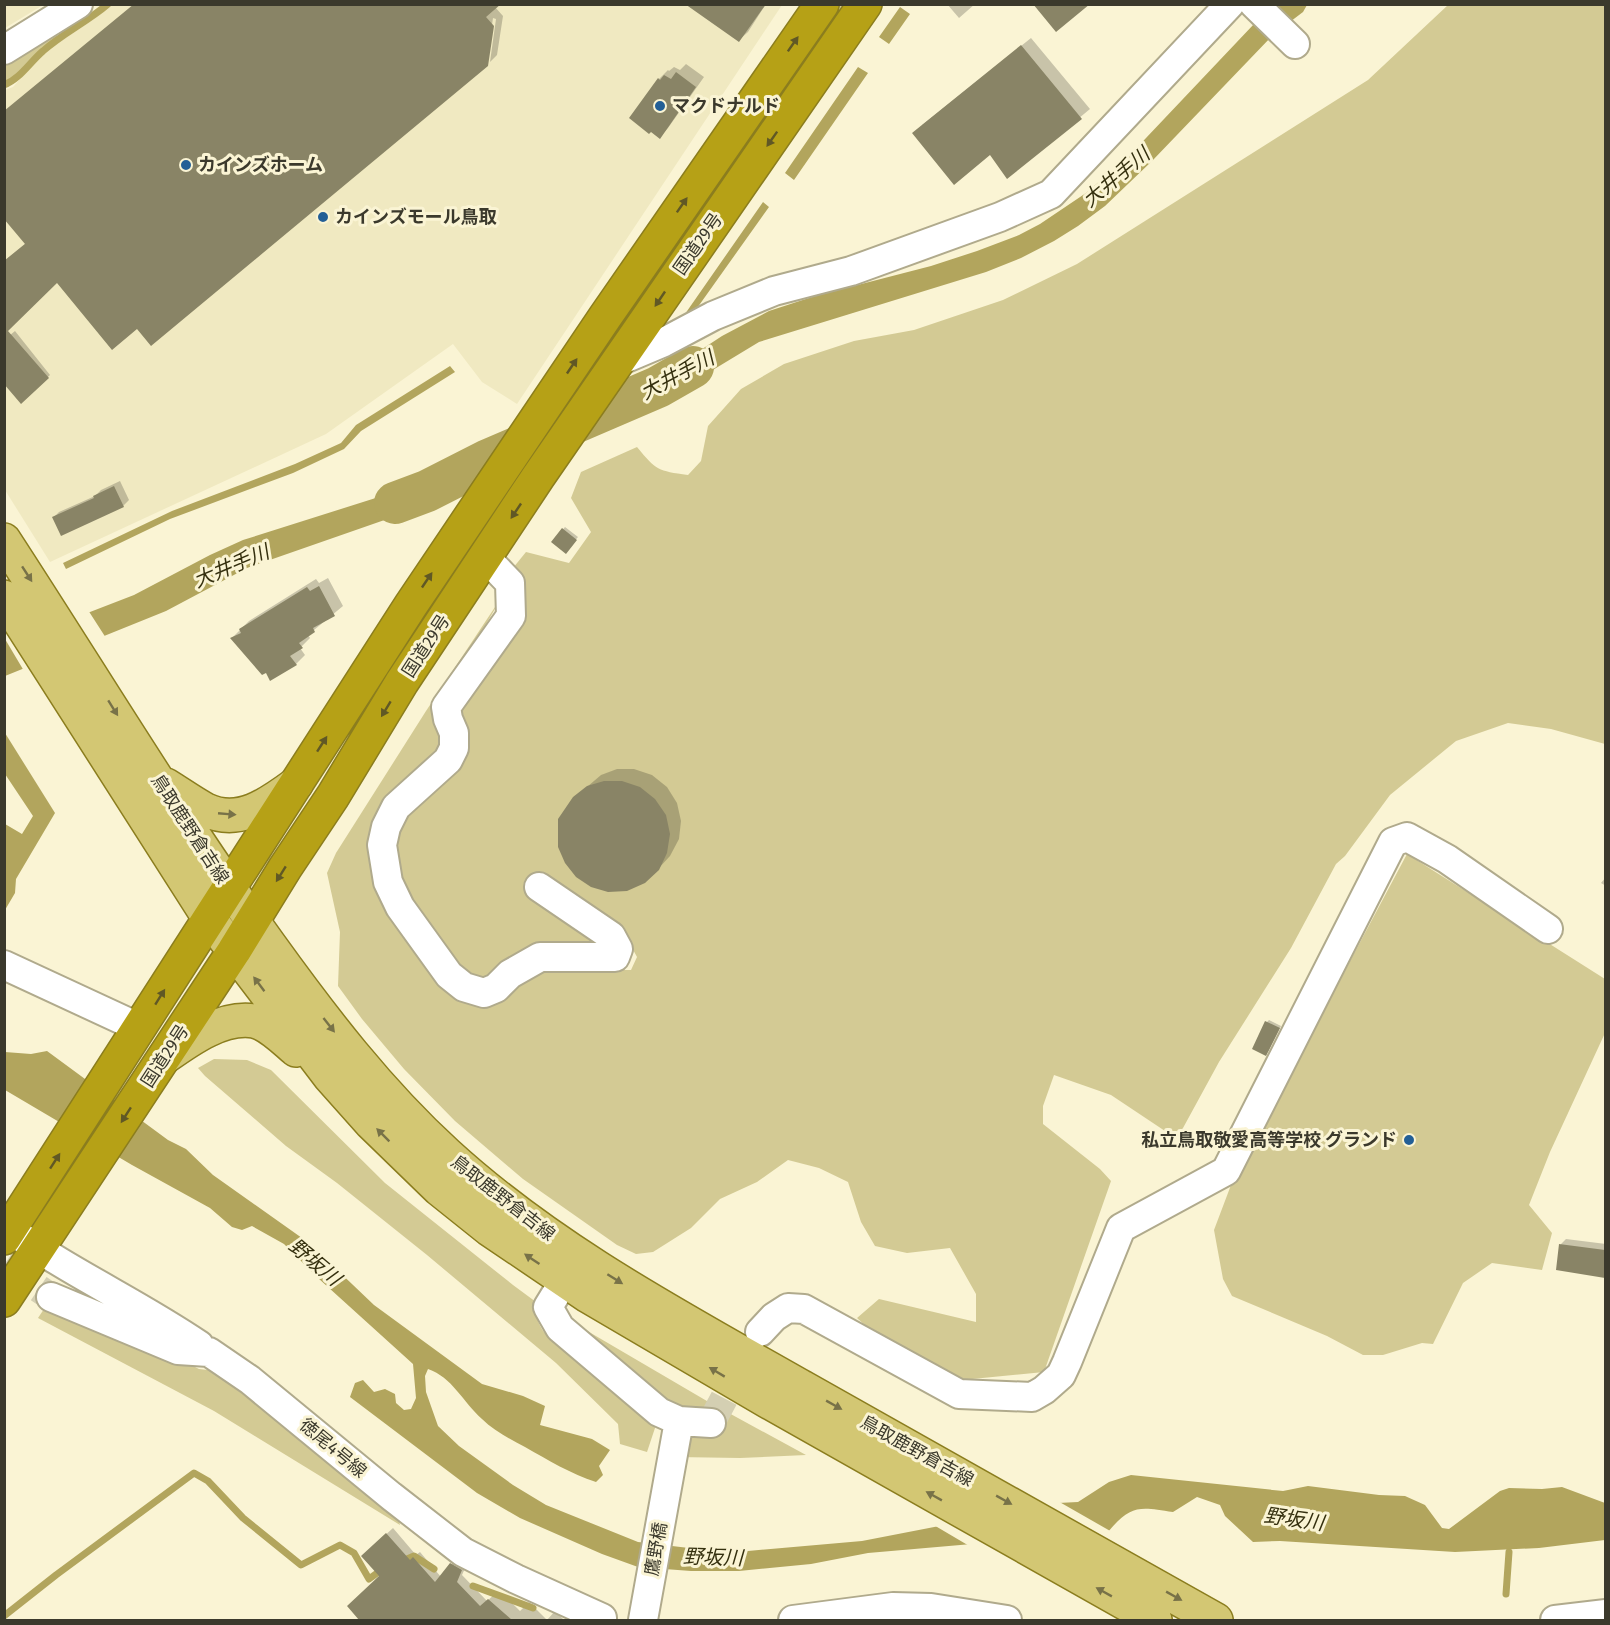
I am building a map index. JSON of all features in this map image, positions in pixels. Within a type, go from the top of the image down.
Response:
[{"type":"highway","name":"国道29号","points":[[11,1226],[487,490],[822,4]]},
{"type":"highway","name":"国道29号","points":[[4,1300],[234,951],[333,796],[402,682],[548,462],[865,4]]},
{"type":"main road","name":"鳥取鹿野倉吉線","points":[[4,540],[24,608],[52,672],[209,918],[330,1077],[386,1139],[447,1196],[489,1229],[564,1281],[1216,1620]]},
{"type":"main road","name":"鳥取鹿野倉吉線","points":[[24,608],[82,659],[157,779],[230,889],[318,1011],[363,1067],[425,1133],[487,1190],[524,1218],[775,1389],[1155,1620]]},
{"type":"main road","points":[[157,779],[207,810],[224,815],[252,812],[272,802],[296,784]]},
{"type":"main road","points":[[161,1061],[194,1037],[216,1027],[238,1021],[255,1021],[270,1029],[330,1077]]},
{"type":"street","points":[[4,50],[78,4]]},
{"type":"street","points":[[611,372],[713,316],[774,291],[851,271],[1000,217],[1051,194],[1230,4]]},
{"type":"street","points":[[1254,4],[1295,44]]},
{"type":"street","points":[[485,557],[510,583],[511,616],[446,707],[454,733],[454,748],[448,760],[396,807],[386,827],[382,845],[388,882],[400,907],[449,975],[464,987],[484,993],[496,988],[510,974],[540,957],[615,957],[618,949],[611,936],[539,887]]},
{"type":"street","points":[[760,1332],[774,1317],[788,1308],[804,1309],[959,1394],[1032,1397],[1061,1375],[1076,1344],[1121,1228],[1226,1171],[1393,842],[1407,837],[1437,853],[1548,929]]},
{"type":"street","points":[[4,965],[134,1037]]},
{"type":"street","name":"徳尾4号線","points":[[11,1226],[45,1238],[250,1380],[463,1552],[516,1579],[608,1620]]},
{"type":"street","points":[[564,1281],[548,1307],[560,1328],[659,1412],[679,1421],[711,1423]]},
{"type":"street","points":[[51,1297],[178,1350],[209,1352]]},
{"type":"street","name":"鷹野橋","points":[[643,1620],[679,1421]]},
{"type":"street","points":[[793,1620],[893,1607],[931,1608],[1007,1620]]},
{"type":"street","points":[[1555,1620],[1605,1614]]},
{"type":"shaded area","points":[[5,4],[43,4],[43,5],[5,28]]},
{"type":"shaded area","name":"カインズモール鳥取","points":[[111,5],[782,5],[517,404],[482,382],[453,344],[326,434],[50,562],[5,490],[5,90],[13,87],[43,53]]},
{"type":"shaded area","points":[[839,5],[848,5],[584,386],[577,383]]},
{"type":"shaded area","points":[[1448,5],[1605,5],[1605,744],[1551,729],[1508,723],[1456,741],[1390,795],[1345,856],[1336,864],[1291,948],[1219,1062],[1177,1139],[1111,1095],[1054,1075],[1043,1106],[1043,1124],[1100,1169],[1111,1181],[1044,1372],[962,1380],[878,1337],[857,1318],[879,1299],[976,1322],[976,1294],[950,1248],[907,1253],[875,1246],[861,1222],[848,1182],[819,1168],[788,1160],[757,1182],[720,1199],[691,1228],[653,1252],[636,1254],[617,1245],[523,1179],[455,1121],[404,1069],[338,986],[340,932],[327,873],[336,853],[503,595],[434,714],[446,737],[444,752],[401,787],[388,805],[378,826],[373,848],[376,876],[389,905],[448,986],[461,996],[476,1002],[491,1003],[499,1000],[537,971],[631,970],[637,957],[630,944],[611,924],[607,927],[538,881],[534,888],[607,940],[589,946],[527,951],[513,958],[490,978],[476,983],[468,981],[405,896],[395,868],[393,854],[396,827],[410,803],[448,771],[460,755],[462,700],[524,621],[513,568],[526,552],[569,563],[591,532],[571,498],[581,472],[637,447],[658,468],[688,475],[701,461],[708,426],[741,389],[784,364],[854,341],[914,330],[1003,300],[1077,264],[1368,80]]},
{"type":"shaded area","points":[[55,34],[57,39],[17,76],[5,84],[5,66]]},
{"type":"shaded area","points":[[508,492],[507,500],[446,593],[416,630],[441,584],[499,500]]},
{"type":"shaded area","name":"私立鳥取敬愛高等学校 グランド","points":[[1407,854],[1605,979],[1605,1033],[1550,1152],[1529,1205],[1552,1233],[1542,1270],[1492,1263],[1463,1283],[1433,1344],[1422,1343],[1383,1355],[1363,1355],[1327,1336],[1232,1296],[1223,1279],[1214,1230],[1231,1185]]},
{"type":"shaded area","points":[[214,1059],[247,1060],[271,1070],[385,1183],[536,1302],[539,1323],[550,1338],[563,1345],[658,1419],[647,1452],[620,1444],[618,1424],[556,1363],[427,1255],[337,1183],[286,1146],[205,1076],[198,1068]]},
{"type":"shaded area","points":[[46,1306],[173,1356],[199,1369],[225,1372],[398,1517],[400,1525],[214,1411],[38,1318]]},
{"type":"shaded area","points":[[572,1322],[712,1404],[709,1410],[681,1412]]},
{"type":"shaded area","points":[[727,1412],[806,1455],[740,1458],[676,1457],[681,1429],[725,1423]]},
{"type":"water","points":[[1272,5],[1307,5],[1303,12],[1274,34],[1152,161],[1105,206],[1078,226],[1021,258],[986,272],[759,342],[688,385],[643,407],[643,381],[681,363],[722,336],[769,311],[815,296],[931,266],[1019,235],[1040,224],[1086,193],[1128,157]]},
{"type":"water","points":[[900,7],[910,14],[889,44],[879,37]]},
{"type":"water","points":[[858,67],[868,73],[794,180],[785,173]]},
{"type":"water","points":[[763,202],[769,207],[690,318],[685,314]]},
{"type":"water","points":[[450,366],[455,372],[361,431],[344,449],[293,473],[170,519],[66,569],[63,563],[172,511],[295,464],[341,443],[356,425]]},
{"type":"water","points":[[448,468],[445,496],[396,516],[247,568],[166,611],[5,676],[5,635],[90,612],[134,595],[243,540],[382,496]]},
{"type":"water","points":[[5,733],[55,813],[16,879],[15,893],[5,910],[5,824],[22,834],[33,816],[5,774]]},
{"type":"water","name":"野坂川","points":[[47,1051],[168,1140],[186,1149],[213,1175],[309,1243],[374,1305],[482,1384],[523,1396],[545,1406],[540,1425],[592,1439],[610,1450],[599,1466],[603,1475],[596,1482],[587,1479],[497,1431],[475,1412],[444,1378],[428,1369],[425,1376],[426,1392],[438,1426],[459,1446],[513,1485],[546,1505],[638,1542],[689,1548],[748,1551],[862,1541],[1058,1503],[1078,1502],[1109,1482],[1131,1475],[1283,1491],[1308,1486],[1405,1496],[1425,1505],[1442,1528],[1449,1529],[1500,1491],[1509,1488],[1562,1487],[1605,1503],[1605,1540],[1539,1548],[1455,1552],[1280,1541],[1253,1542],[1225,1516],[1220,1505],[1197,1497],[1173,1512],[1144,1509],[1130,1512],[1108,1532],[868,1553],[811,1564],[739,1571],[691,1571],[638,1567],[602,1554],[520,1518],[477,1493],[350,1397],[355,1383],[363,1380],[374,1392],[385,1389],[395,1394],[396,1403],[404,1410],[411,1409],[416,1398],[413,1364],[284,1244],[252,1226],[242,1230],[232,1227],[210,1208],[5,1090],[5,1052],[31,1054]]},
{"type":"pier","points":[[88,610],[106,638],[24,671],[5,639],[4,632]]},
{"type":"pier","points":[[1056,1500],[1112,1532],[1108,1535],[971,1547],[932,1524]]},
{"type":"building","name":"カインズホーム","points":[[134,4],[501,4],[486,17],[494,26],[488,66],[151,346],[137,329],[112,350],[57,283],[8,331],[49,378],[21,404],[4,384],[4,261],[25,244],[4,219],[4,111]]},
{"type":"building","points":[[685,4],[766,4],[739,42]]},
{"type":"building","points":[[1033,4],[1090,4],[1056,32]]},
{"type":"building","points":[[1021,45],[1082,119],[1007,179],[990,155],[954,185],[912,133]]},
{"type":"building","name":"マクドナルド","points":[[676,72],[696,87],[660,139],[651,132],[649,134],[629,118],[658,78],[660,80],[664,75],[671,79]]},
{"type":"building","points":[[114,486],[124,507],[61,536],[52,517]]},
{"type":"building","points":[[562,528],[577,540],[566,554],[551,542]]},
{"type":"building","points":[[319,586],[335,616],[313,628],[315,632],[299,643],[303,648],[290,656],[297,665],[270,681],[266,673],[262,675],[230,638],[241,633],[239,629],[307,587],[310,591]]},
{"type":"building","points":[[604,781],[622,781],[640,787],[655,799],[666,815],[670,834],[667,853],[659,870],[645,883],[627,891],[608,892],[591,887],[576,877],[565,863],[558,847],[558,819],[573,797],[587,786]]},
{"type":"building","points":[[1265,1021],[1280,1028],[1266,1056],[1252,1049]]},
{"type":"building","points":[[1559,1244],[1605,1250],[1605,1278],[1556,1270]]},
{"type":"building","points":[[386,1533],[410,1560],[413,1557],[435,1582],[450,1563],[462,1570],[457,1582],[480,1606],[488,1599],[512,1620],[359,1620],[347,1606],[379,1576],[361,1556]]},
{"type":"waterway","points":[[4,85],[20,75],[38,55],[108,4]]},
{"type":"waterway","name":"大井手川","points":[[395,503],[427,491],[488,460],[658,387],[693,367]]},
{"type":"waterway","points":[[4,1616],[194,1473],[208,1481],[243,1518],[301,1565],[340,1545],[354,1553],[369,1579],[384,1568]]},
{"type":"waterway","points":[[1506,1594],[1509,1552]]},
{"type":"waterway","points":[[400,1562],[414,1556],[434,1569]]},
{"type":"waterway","points":[[473,1586],[533,1608]]},
{"type":"tunnel","points":[[4,1265],[51,1297]]},
{"type":"tunnel","points":[[711,1423],[744,1361]]},
{"type":"place","name":"マクドナルド","points":[[660,106]]},
{"type":"place","name":"カインズホーム","points":[[186,165]]},
{"type":"place","name":"カインズモール鳥取","points":[[323,217]]},
{"type":"place","name":"私立鳥取敬愛高等学校 グランド","points":[[1409,1140]]}]
